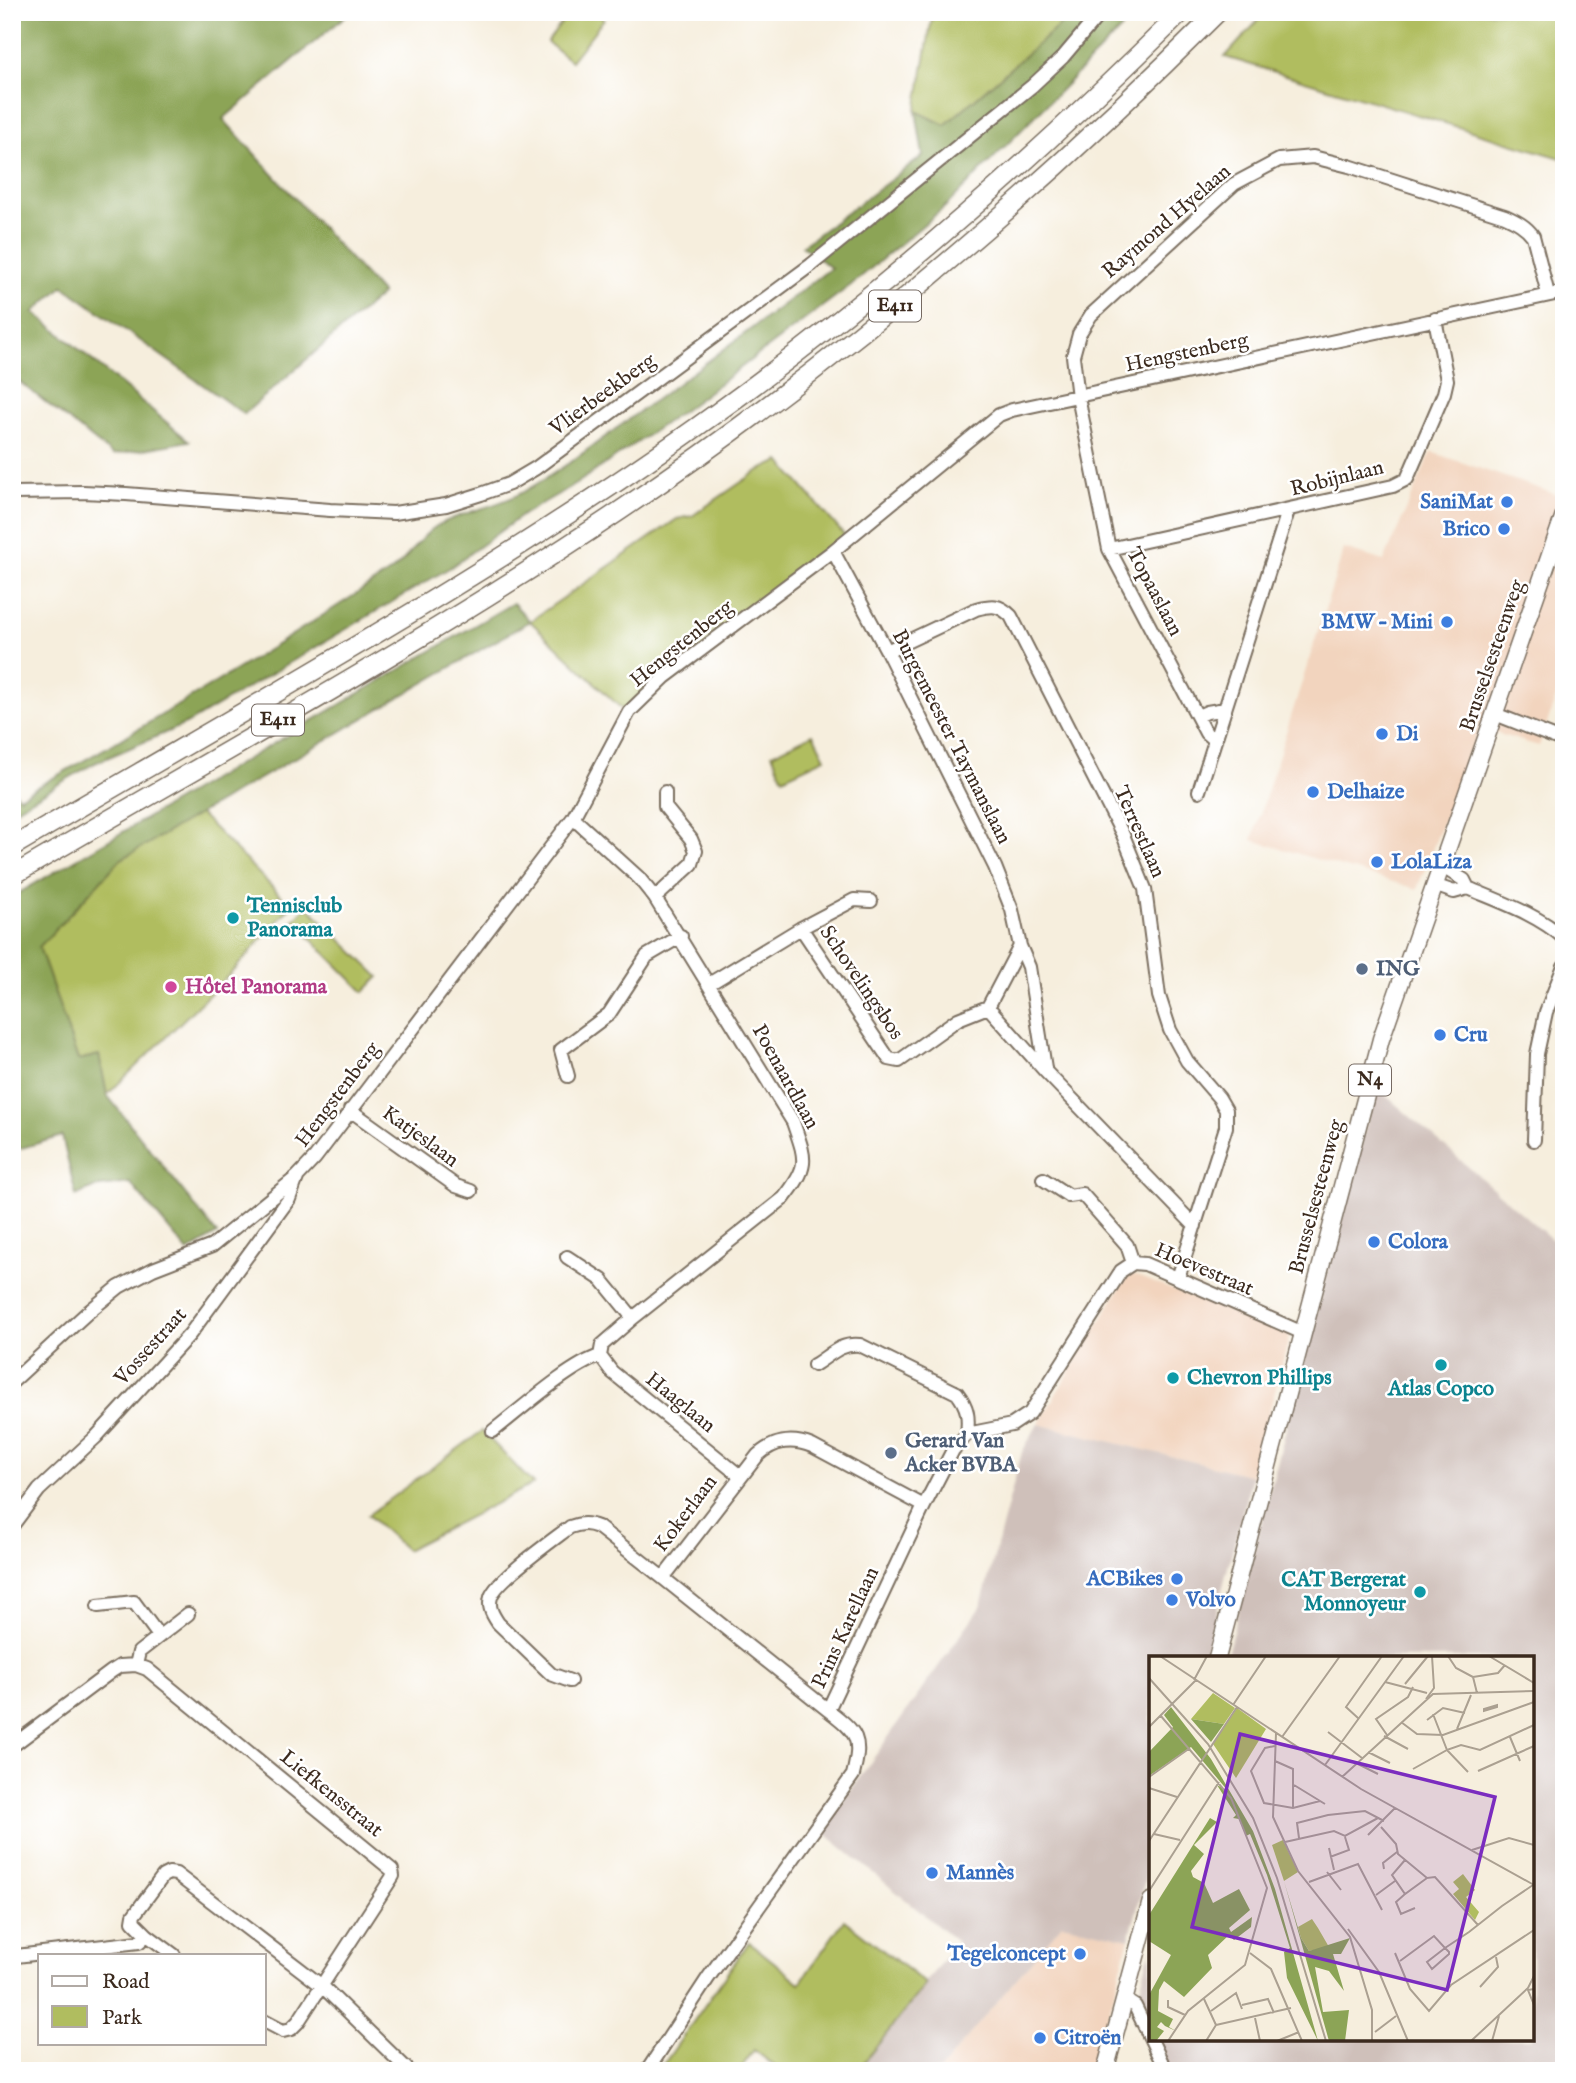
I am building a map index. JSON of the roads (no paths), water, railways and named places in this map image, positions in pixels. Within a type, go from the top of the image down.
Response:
[{"type":"highway","name":"E411","points":[[12,847],[424,605],[611,487],[716,414],[828,329],[934,242],[1036,152],[1182,12]]},
{"type":"highway","name":"E411","points":[[12,876],[448,620],[622,509],[732,432],[840,351],[953,258],[1064,161],[1218,12]]},
{"type":"main road","name":"Brusselsesteenweg","points":[[1218,1656],[1381,1039],[1564,515]]},
{"type":"main road","points":[[1105,2071],[1149,1908]]},
{"type":"street","name":"Vlierbeekberg","points":[[12,493],[125,494],[387,513],[446,505],[502,486],[555,454],[811,265],[1032,86],[1063,57],[1101,12]]},
{"type":"street","name":"Raymond Hyelaan","points":[[1078,397],[1073,356],[1079,334],[1091,315],[1234,184],[1279,160],[1313,157],[1349,166],[1518,222],[1533,236],[1548,294]]},
{"type":"street","name":"Hengstenberg","points":[[12,1382],[119,1287],[144,1273],[212,1246],[297,1177],[573,818],[629,712],[665,677],[833,551],[999,415],[1012,410],[1564,292]]},
{"type":"street","name":"Robijnlaan","points":[[1109,549],[1288,511],[1393,486],[1407,479],[1447,380],[1435,319]]},
{"type":"street","name":"Topaaslaan","points":[[1078,397],[1109,549],[1206,733],[1214,740]]},
{"type":"street","points":[[1199,791],[1288,511]]},
{"type":"street","name":"Burgemeester Taymanslaan","points":[[833,551],[887,650],[995,867],[1012,910],[1020,946],[1029,967],[1045,1071]]},
{"type":"street","name":"Terrestlaan","points":[[887,650],[976,609],[992,605],[1002,607],[1012,616],[1123,835],[1145,889],[1160,996],[1170,1030],[1187,1061],[1226,1110],[1226,1127],[1178,1278]]},
{"type":"street","points":[[1198,716],[1225,709]]},
{"type":"street","points":[[1495,714],[1564,741]]},
{"type":"street","points":[[655,898],[692,864],[696,851],[691,839],[665,807],[665,792]]},
{"type":"street","name":"Poenaardlaan","points":[[493,1431],[572,1371],[600,1356],[602,1345],[633,1318],[784,1198],[799,1180],[805,1158],[793,1122],[681,936],[639,878],[573,818]]},
{"type":"street","points":[[1441,866],[1464,880],[1468,888],[1527,914],[1564,937]]},
{"type":"street","points":[[1434,885],[1454,892],[1468,888]]},
{"type":"street","name":"Schovelingsbos","points":[[709,984],[854,900],[871,901]]},
{"type":"street","name":"Schovelingsbos","points":[[802,928],[889,1059],[899,1060],[958,1020],[988,1007]]},
{"type":"street","points":[[568,1076],[561,1050],[609,1014],[638,965],[647,956],[681,936]]},
{"type":"street","points":[[1020,946],[988,1007],[1045,1071],[1195,1226]]},
{"type":"street","points":[[1534,1140],[1537,1054],[1546,1012],[1564,966]]},
{"type":"street","name":"Katjeslaan","points":[[350,1110],[456,1186],[471,1191]]},
{"type":"street","name":"Vossestraat","points":[[12,1525],[39,1490],[96,1437],[198,1325],[289,1199],[297,1177]]},
{"type":"street","name":"Hoevestraat","points":[[1043,1179],[1069,1196],[1082,1194],[1127,1245],[1133,1263],[1145,1264],[1303,1333]]},
{"type":"street","points":[[567,1258],[602,1280],[633,1318]]},
{"type":"street","points":[[814,1365],[835,1348],[847,1344],[860,1345],[957,1394],[966,1404],[969,1417],[967,1434],[1012,1425],[1030,1413],[1121,1271],[1133,1263]]},
{"type":"street","name":"Haaglaan","points":[[600,1356],[611,1372],[740,1476]]},
{"type":"street","name":"Prins Karellaan","points":[[647,2071],[708,1978],[853,1775],[859,1752],[856,1737],[847,1724],[828,1710],[924,1506],[953,1450],[967,1434]]},
{"type":"street","name":"Kokerlaan","points":[[828,1710],[663,1577],[740,1476],[766,1448],[783,1441],[802,1442],[924,1506]]},
{"type":"street","points":[[570,1681],[551,1674],[498,1623],[489,1604],[496,1586],[570,1527],[589,1523],[663,1577]]},
{"type":"street","points":[[98,1606],[134,1602],[159,1636]]},
{"type":"street","points":[[12,1746],[112,1671],[120,1666],[136,1665],[139,1651],[188,1614]]},
{"type":"street","name":"Liefkensstraat","points":[[136,1665],[147,1669],[392,1870],[393,1875],[322,1986]]},
{"type":"street","points":[[173,1954],[133,1921],[134,1915],[163,1876],[169,1873],[176,1874],[322,1986],[410,2071]]},
{"type":"street","points":[[16,1956],[139,1942],[147,1935]]},
{"type":"street","points":[[266,2022],[283,2032],[291,2029],[322,1986]]},
{"type":"street","points":[[1124,1999],[1135,2006],[1149,2035]]},
{"type":"street","points":[[1152,2041],[1166,2071]]},
{"type":"place","name":"SaniMat","points":[[1507,502]]},
{"type":"place","name":"Brico","points":[[1504,529]]},
{"type":"place","name":"BMW – Mini","points":[[1447,622]]},
{"type":"place","name":"Di","points":[[1382,734]]},
{"type":"place","name":"Delhaize","points":[[1313,792]]},
{"type":"place","name":"LolaLiza","points":[[1377,862]]},
{"type":"place","name":"Tennisclub Panorama","points":[[233,918]]},
{"type":"place","name":"ING","points":[[1362,969]]},
{"type":"place","name":"Hôtel Panorama","points":[[171,987]]},
{"type":"place","name":"Cru","points":[[1440,1035]]},
{"type":"place","name":"Colora","points":[[1374,1242]]},
{"type":"place","name":"Atlas Copco","points":[[1441,1365]]},
{"type":"place","name":"Chevron Phillips","points":[[1173,1378]]},
{"type":"place","name":"Gerard Van Acker BVBA","points":[[891,1453]]},
{"type":"place","name":"ACBikes","points":[[1177,1579]]},
{"type":"place","name":"CAT Bergerat Monnoyeur","points":[[1420,1592]]},
{"type":"place","name":"Volvo","points":[[1172,1600]]},
{"type":"place","name":"Mannès","points":[[932,1873]]},
{"type":"place","name":"Tegelconcept","points":[[1080,1954]]},
{"type":"place","name":"Citroën","points":[[1040,2038]]}]
